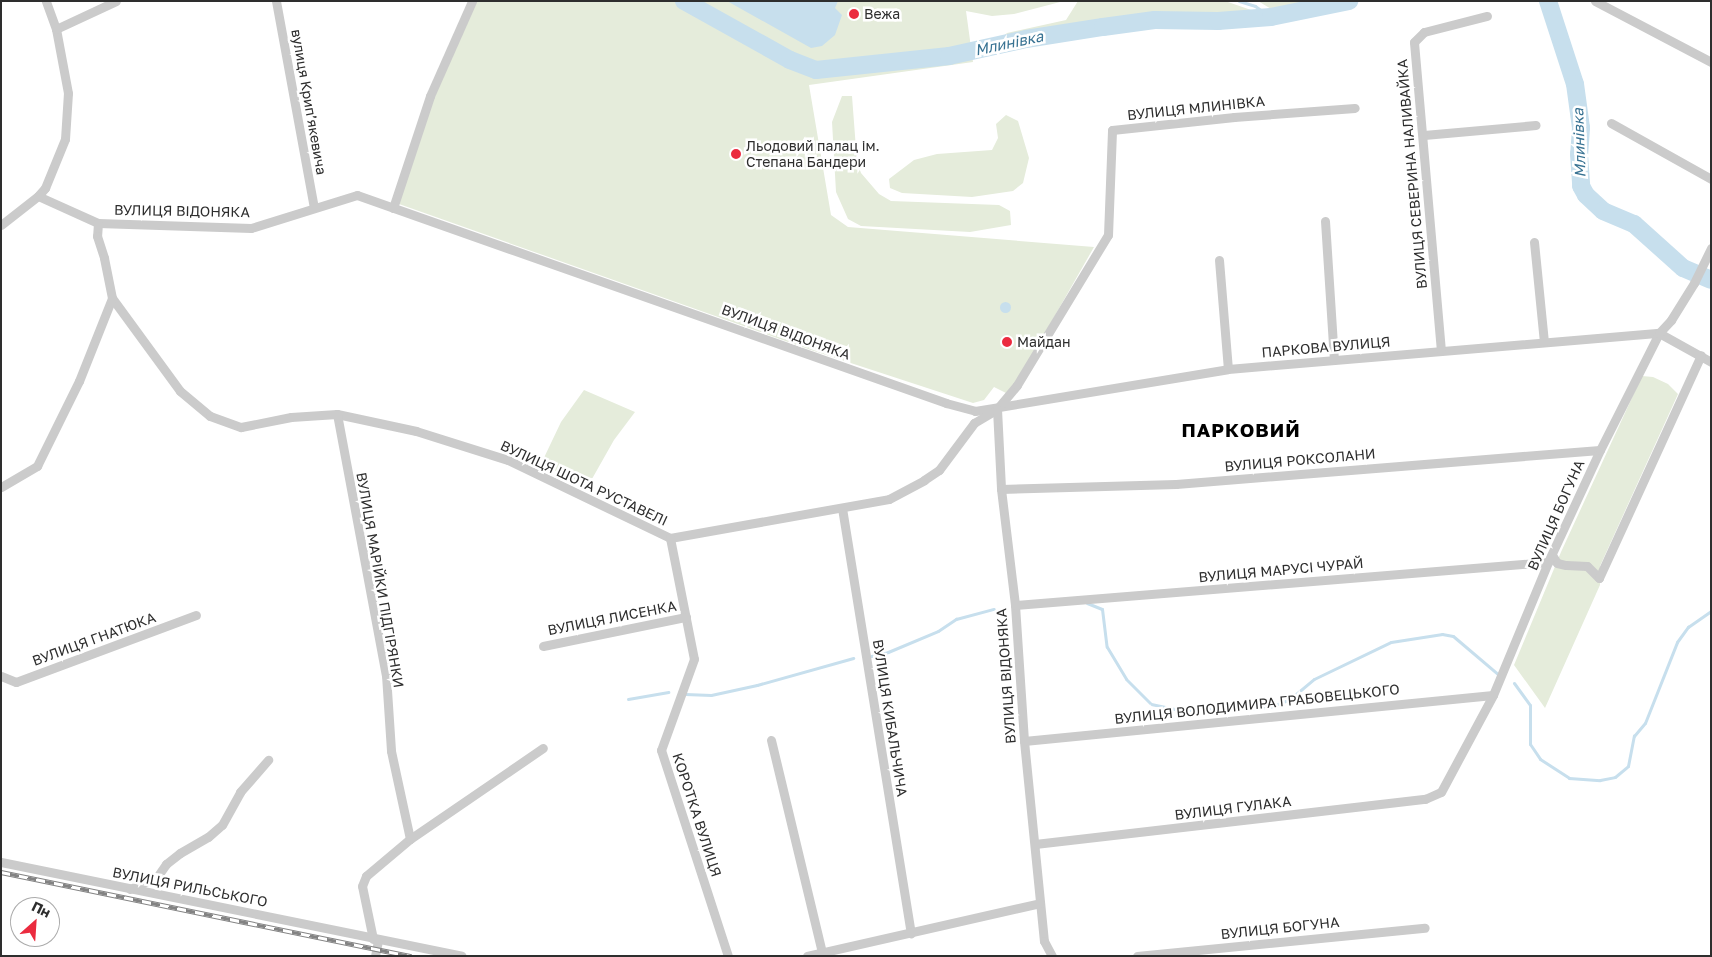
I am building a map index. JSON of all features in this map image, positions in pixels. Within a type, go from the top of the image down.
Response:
[{"type":"street","points":[[1,225],[38,196],[45,188],[65,139],[68,93],[56,29],[46,1]]},
{"type":"street","points":[[56,29],[116,1]]},
{"type":"street","name":"вулиця Крипʼякевича","points":[[276,1],[314,208]]},
{"type":"street","points":[[393,208],[430,96],[472,1]]},
{"type":"street","points":[[1595,1],[1711,62]]},
{"type":"street","name":"ВУЛИЦЯ СЕВЕРИНА НАЛИВАЙКА","points":[[1442,352],[1424,135],[1414,42],[1424,32],[1487,16]]},
{"type":"street","name":"ВУЛИЦЯ МЛИНІВКА","points":[[997,409],[1017,385],[1108,235],[1112,130],[1234,117],[1355,108]]},
{"type":"street","points":[[1611,123],[1711,179]]},
{"type":"street","points":[[1424,135],[1536,125]]},
{"type":"street","name":"ВУЛИЦЯ ВІДОНЯКА","points":[[38,196],[98,223],[251,228],[357,195],[946,403],[975,412],[997,409],[1001,489],[1015,604],[1024,741],[1040,903],[1044,941],[1052,956]]},
{"type":"street","points":[[1325,222],[1334,360]]},
{"type":"street","name":"ВУЛИЦЯ ШОТА РУСТАВЕЛІ","points":[[98,223],[97,236],[104,258],[112,298],[180,391],[210,416],[241,427],[291,417],[337,414],[416,431],[508,460],[670,538],[889,499],[939,470],[974,423],[997,409]]},
{"type":"street","points":[[1534,242],[1544,342]]},
{"type":"street","name":"ВУЛИЦЯ БОГУНА","points":[[1434,795],[1441,792],[1493,695],[1550,558],[1600,450],[1659,333],[1671,320],[1694,283],[1711,248]]},
{"type":"street","points":[[1219,260],[1228,369]]},
{"type":"street","points":[[1,487],[37,466],[78,381],[112,298]]},
{"type":"street","points":[[1659,333],[1711,362]]},
{"type":"street","name":"ПАРКОВА ВУЛИЦЯ","points":[[997,409],[1228,369],[1659,333]]},
{"type":"street","points":[[1550,558],[1557,563],[1566,565],[1587,566],[1599,578],[1701,355]]},
{"type":"street","name":"ВУЛИЦЯ МАРІЙКИ ПІДГІРЯНКИ","points":[[337,414],[386,675],[391,751],[410,839]]},
{"type":"street","name":"ВУЛИЦЯ РОКСОЛАНИ","points":[[1001,489],[1176,484],[1600,450]]},
{"type":"street","name":"ВУЛИЦЯ КИБАЛЬЧИЧА","points":[[842,508],[910,932]]},
{"type":"street","name":"КОРОТКА ВУЛИЦЯ","points":[[670,538],[694,659],[661,750],[728,956]]},
{"type":"street","name":"ВУЛИЦЯ МАРУСІ ЧУРАЙ","points":[[1015,604],[1550,558]]},
{"type":"street","name":"ВУЛИЦЯ ГНАТЮКА","points":[[1,676],[16,682],[196,616]]},
{"type":"street","name":"ВУЛИЦЯ ЛИСЕНКА","points":[[543,646],[686,617]]},
{"type":"street","name":"ВУЛИЦЯ ВОЛОДИМИРА ГРАБОВЕЦЬКОГО","points":[[1024,741],[1493,695]]},
{"type":"street","points":[[770,740],[822,952]]},
{"type":"street","points":[[375,956],[375,939],[362,886],[371,871],[410,839],[543,748]]},
{"type":"street","points":[[130,889],[157,877],[166,864],[180,853],[208,837],[222,825],[240,792],[268,760]]},
{"type":"street","name":"ВУЛИЦЯ ГУЛАКА","points":[[1035,844],[1425,799],[1434,795]]},
{"type":"street","name":"ВУЛИЦЯ РИЛЬСЬКОГО","points":[[1,862],[461,956]]},
{"type":"street","points":[[157,877],[166,895]]},
{"type":"street","points":[[807,956],[1040,903]]},
{"type":"street","name":"ВУЛИЦЯ БОГУНА","points":[[1137,956],[1425,928]]},
{"type":"green space","points":[[476,1],[1064,1],[1014,14],[992,16],[966,11],[973,62],[809,85],[831,215],[848,227],[1094,247],[1017,382],[1006,393],[994,387],[984,400],[973,403],[811,350],[399,204],[435,94]]},
{"type":"green space","points":[[1078,1],[1225,1],[1257,12],[1215,17],[1164,14],[1155,26],[1001,52],[1000,39],[1007,33],[1066,20]]},
{"type":"green space","points":[[1258,1],[1317,1],[1273,10]]},
{"type":"green space","points":[[842,96],[852,96],[857,162],[861,173],[879,194],[891,201],[999,205],[1010,211],[1011,225],[970,232],[861,226],[848,219],[836,192],[832,122]]},
{"type":"green space","points":[[1006,115],[1018,121],[1029,158],[1023,183],[1013,191],[972,197],[902,193],[890,188],[889,179],[914,160],[937,154],[992,150],[998,138],[996,124]]},
{"type":"green space","points":[[1642,376],[1653,377],[1668,384],[1678,394],[1600,566],[1600,585],[1545,708],[1514,665],[1561,552]]},
{"type":"green space","points":[[584,390],[635,412],[614,440],[588,486],[541,464],[561,422]]},
{"type":"water","points":[[727,1],[838,1],[835,8],[842,15],[835,35],[822,46],[811,48]]},
{"type":"water","points":[[1005,301],[1011,307],[1005,313],[999,307]]},
{"type":"waterway","name":"Млинівка","points":[[684,1],[790,60],[816,70],[949,56],[1026,39],[1155,20],[1218,21],[1271,17],[1349,1]]},
{"type":"waterway","points":[[1239,1],[1255,6],[1271,17]]},
{"type":"waterway","name":"Млинівка","points":[[1548,1],[1575,84],[1581,128],[1579,154],[1581,186],[1586,195],[1603,211],[1634,224],[1683,268],[1711,280]]},
{"type":"waterway","points":[[1087,603],[1102,609],[1107,647],[1126,679],[1151,704],[1179,710],[1267,708],[1290,699],[1314,679],[1391,642],[1442,634],[1453,636],[1499,675]]},
{"type":"waterway","points":[[871,656],[888,652],[938,631],[956,619],[994,609]]},
{"type":"waterway","points":[[1514,683],[1530,705],[1530,744],[1540,759],[1569,778],[1600,780],[1615,777],[1628,766],[1634,736],[1645,723],[1677,642],[1688,627],[1711,611]]},
{"type":"waterway","points":[[685,694],[711,695],[757,685],[853,658]]},
{"type":"waterway","points":[[628,699],[668,692]]},
{"type":"railway","points":[[1,872],[411,956]]},
{"type":"place","name":"Вежа","points":[[854,14]]},
{"type":"place","name":"Льодовий палац ім. Степана Бандери","points":[[736,154]]},
{"type":"place","name":"Майдан","points":[[1007,342]]},
{"type":"district","name":"ПАРКОВИЙ","points":[[1241,430]]}]
